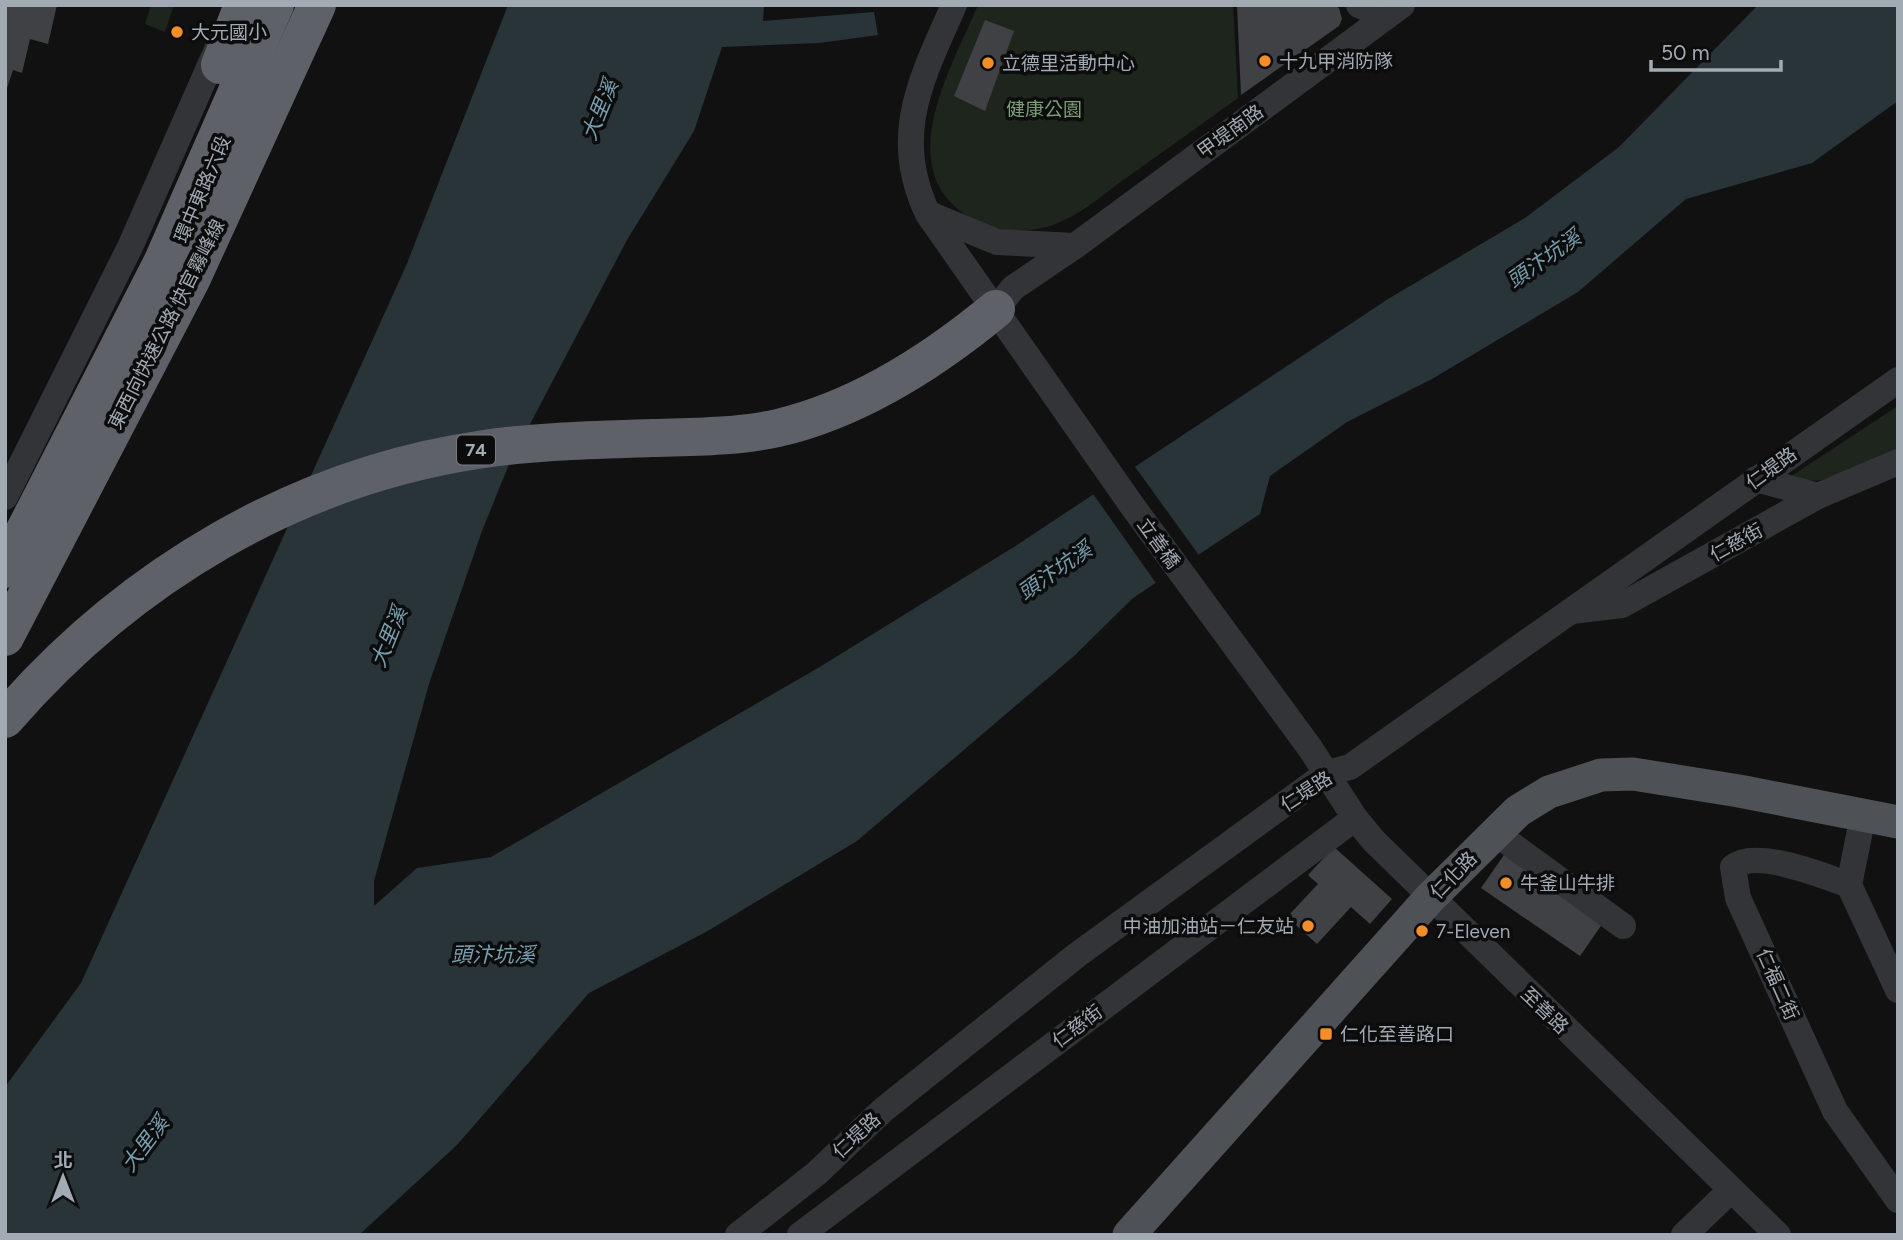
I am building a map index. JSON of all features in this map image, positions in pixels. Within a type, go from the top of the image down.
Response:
[{"type":"highway","points":[[5,533],[142,253],[243,5]]},
{"type":"highway","name":"東西向快速公路 快官霧峰線","points":[[5,569],[162,263],[275,5]]},
{"type":"highway","name":"東西向快速公路 快官霧峰線","points":[[5,637],[191,280],[317,5]]},
{"type":"highway","name":"74","points":[[5,719],[65,657],[145,588],[204,549],[294,503],[392,468],[483,449],[557,442],[729,435],[800,422],[876,391],[923,363],[996,309]]},
{"type":"main road","name":"仁化路","points":[[1129,1235],[1430,898],[1494,832],[1518,811],[1549,792],[1601,775],[1667,778],[1898,822]]},
{"type":"street","points":[[8,485],[130,247],[236,5]]},
{"type":"street","name":"環中東路六段","points":[[5,596],[170,265],[280,5]]},
{"type":"street","points":[[954,5],[916,95],[909,128],[913,170],[928,214],[996,309]]},
{"type":"street","points":[[1359,5],[1394,11]]},
{"type":"street","name":"甲堤南路","points":[[996,309],[1013,288],[1075,246],[1394,11]]},
{"type":"street","points":[[928,214],[997,242],[1075,246]]},
{"type":"street","name":"立善橋","points":[[996,309],[1132,507],[1327,773]]},
{"type":"street","name":"仁堤路","points":[[738,1235],[817,1172],[883,1110],[1077,955],[1327,773],[1350,767],[1898,380]]},
{"type":"street","name":"仁慈街","points":[[1572,611],[1622,605],[1818,496],[1898,462]]},
{"type":"street","points":[[1756,479],[1818,496]]},
{"type":"street","name":"至善路","points":[[1327,773],[1355,818],[1430,898],[1778,1235]]},
{"type":"street","points":[[1863,816],[1849,886],[1898,990]]},
{"type":"street","name":"仁慈街","points":[[800,1235],[1355,818]]},
{"type":"street","points":[[1494,832],[1623,926]]},
{"type":"street","name":"仁福二街","points":[[1849,886],[1808,869],[1747,860],[1733,867],[1738,898],[1835,1111],[1898,1200]]},
{"type":"street","points":[[1684,1235],[1731,1190]]},
{"type":"green space","points":[[151,5],[174,5],[165,32],[145,24]]},
{"type":"green space","name":"健康公園","points":[[978,5],[1233,5],[1238,98],[1073,216],[1045,227],[1024,231],[981,224],[947,199],[934,174],[930,147],[942,88]]},
{"type":"green space","points":[[1898,406],[1898,452],[1844,475],[1817,480],[1788,478]]},
{"type":"water","points":[[508,5],[764,5],[763,21],[874,12],[878,35],[819,43],[722,47],[694,131],[627,240],[510,462],[482,531],[429,684],[374,881],[374,906],[417,868],[491,857],[818,668],[1017,545],[1388,299],[1525,218],[1619,147],[1758,5],[1898,5],[1898,101],[1812,163],[1686,199],[1578,292],[1432,379],[1347,422],[1270,476],[1260,514],[1133,598],[1073,657],[857,841],[706,932],[589,993],[457,1145],[359,1235],[5,1235],[5,1087],[81,983],[406,266]]},
{"type":"pier","points":[[1133,464],[1201,558],[1158,586],[1091,491]]},
{"type":"building","points":[[5,5],[57,5],[48,44],[30,39],[22,73],[13,70],[6,91]]},
{"type":"building","name":"十九甲消防隊","points":[[1237,5],[1333,5],[1339,8],[1342,19],[1339,26],[1241,95]]},
{"type":"building","points":[[985,20],[1014,31],[985,111],[954,96]]},
{"type":"building","points":[[1334,847],[1392,899],[1370,924],[1351,907],[1317,944],[1287,917],[1318,884],[1308,875]]},
{"type":"building","points":[[1506,852],[1605,920],[1580,956],[1481,888]]},
{"type":"place","name":"大元國小","points":[[177,32]]},
{"type":"place","name":"十九甲消防隊","points":[[1265,61]]},
{"type":"place","name":"立德里活動中心","points":[[988,63]]},
{"type":"place","name":"牛釜山牛排","points":[[1506,883]]},
{"type":"place","name":"中油加油站－仁友站","points":[[1308,926]]},
{"type":"place","name":"7-Eleven","points":[[1422,931]]},
{"type":"place","name":"仁化至善路口","points":[[1326,1034]]},
{"type":"water label","name":"大里溪","points":[[600,110]]},
{"type":"water label","name":"頭汴坑溪","points":[[1544,259]]},
{"type":"water label","name":"頭汴坑溪","points":[[1055,571]]},
{"type":"water label","name":"大里溪","points":[[389,637]]},
{"type":"water label","name":"頭汴坑溪","points":[[493,955]]},
{"type":"water label","name":"大里溪","points":[[145,1144]]}]
